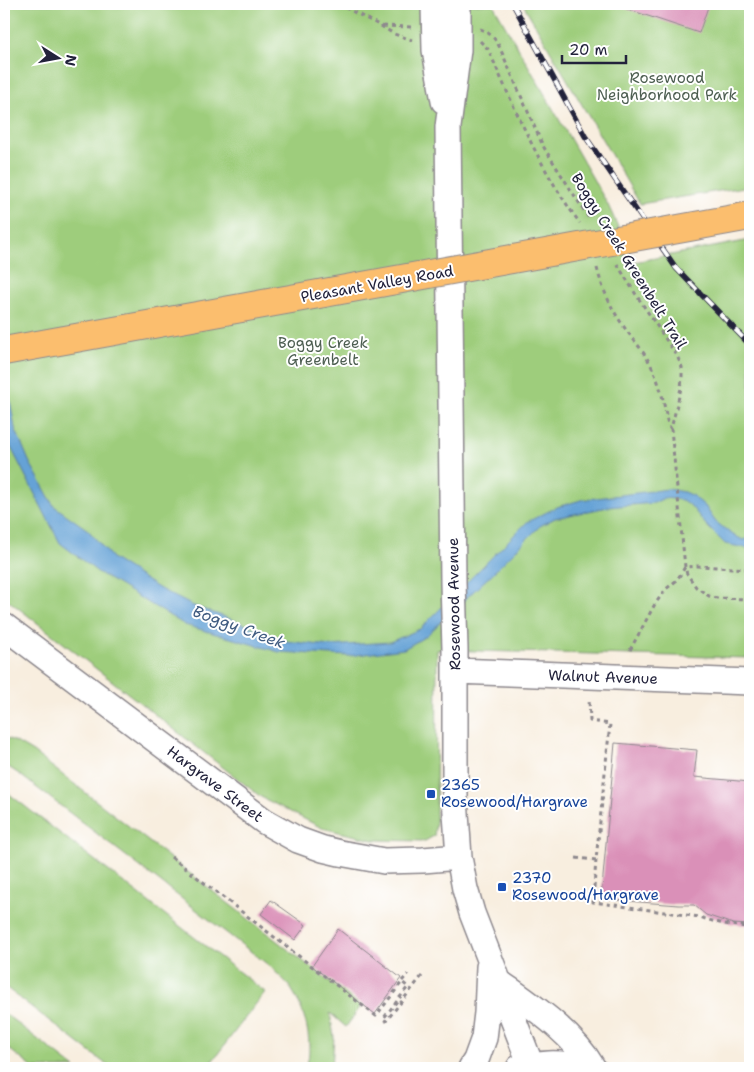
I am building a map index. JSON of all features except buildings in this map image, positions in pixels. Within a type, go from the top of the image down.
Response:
[{"type":"main road","name":"Pleasant Valley Road","points":[[4,351],[750,216]]},
{"type":"street","name":"Rosewood Avenue","points":[[434,4],[435,50],[448,127]]},
{"type":"street","name":"Rosewood Avenue","points":[[458,4],[458,50],[448,127],[455,799],[459,857],[465,889],[527,1067]]},
{"type":"street","name":"Hargrave Street","points":[[4,626],[264,821],[298,840],[322,849],[384,861],[459,857]]},
{"type":"street","name":"Walnut Avenue","points":[[455,660],[750,682]]},
{"type":"street","points":[[471,1068],[484,1038],[494,971]]},
{"type":"street","points":[[494,971],[576,1045],[593,1068]]},
{"type":"street","points":[[527,1067],[555,1064],[578,1068]]},
{"type":"path","points":[[338,4],[402,37],[417,40]]},
{"type":"path","points":[[381,26],[414,27]]},
{"type":"path","name":"Boggy Creek Greenbelt Trail","points":[[474,28],[488,32],[499,46],[543,146],[594,228]]},
{"type":"path","name":"Boggy Creek Greenbelt Trail","points":[[614,260],[678,356],[682,367],[681,388],[671,429],[687,574],[691,581],[709,596],[717,598],[750,598]]},
{"type":"path","points":[[630,650],[656,604],[685,567],[750,569]]},
{"type":"path","points":[[590,698],[590,721],[610,724],[596,860],[594,902],[700,916],[712,922],[734,926],[750,926]]},
{"type":"path","points":[[171,857],[376,1016],[408,974]]},
{"type":"path","points":[[576,858],[596,860]]},
{"type":"path","points":[[402,982],[408,987],[383,1019],[386,1021],[422,976]]},
{"type":"green space","name":"Boggy Creek Greenbelt","points":[[4,4],[493,4],[608,205],[634,262],[750,240],[750,658],[437,650],[436,822],[434,836],[425,841],[373,840],[322,828],[261,797],[4,597]]},
{"type":"green space","name":"Rosewood Neighborhood Park","points":[[523,4],[750,4],[750,186],[640,204]]},
{"type":"green space","points":[[4,737],[33,752],[361,1006],[346,1027],[330,1013],[334,1037],[332,1068],[306,1068],[309,1046],[306,1022],[297,999],[285,981],[271,967],[4,764]]},
{"type":"green space","points":[[4,790],[265,992],[207,1068],[111,1068],[4,986]]},
{"type":"green space","points":[[4,1013],[75,1068],[33,1068],[4,1045]]},
{"type":"water","name":"Boggy Creek","points":[[4,366],[15,428],[29,461],[54,506],[88,530],[113,559],[160,589],[191,605],[286,641],[330,646],[390,642],[420,629],[527,522],[557,507],[581,500],[668,489],[684,492],[693,496],[705,506],[715,521],[730,533],[743,540],[750,538],[750,548],[725,544],[690,505],[682,500],[664,498],[654,503],[608,507],[555,518],[540,526],[426,636],[404,649],[349,656],[279,652],[185,625],[99,573],[60,543],[4,434]]},
{"type":"railway","points":[[513,4],[585,136],[676,268],[750,345]]},
{"type":"place","name":"2365 Rosewood/Hargrave","points":[[431,794]]},
{"type":"place","name":"2370 Rosewood/Hargrave","points":[[502,887]]}]
